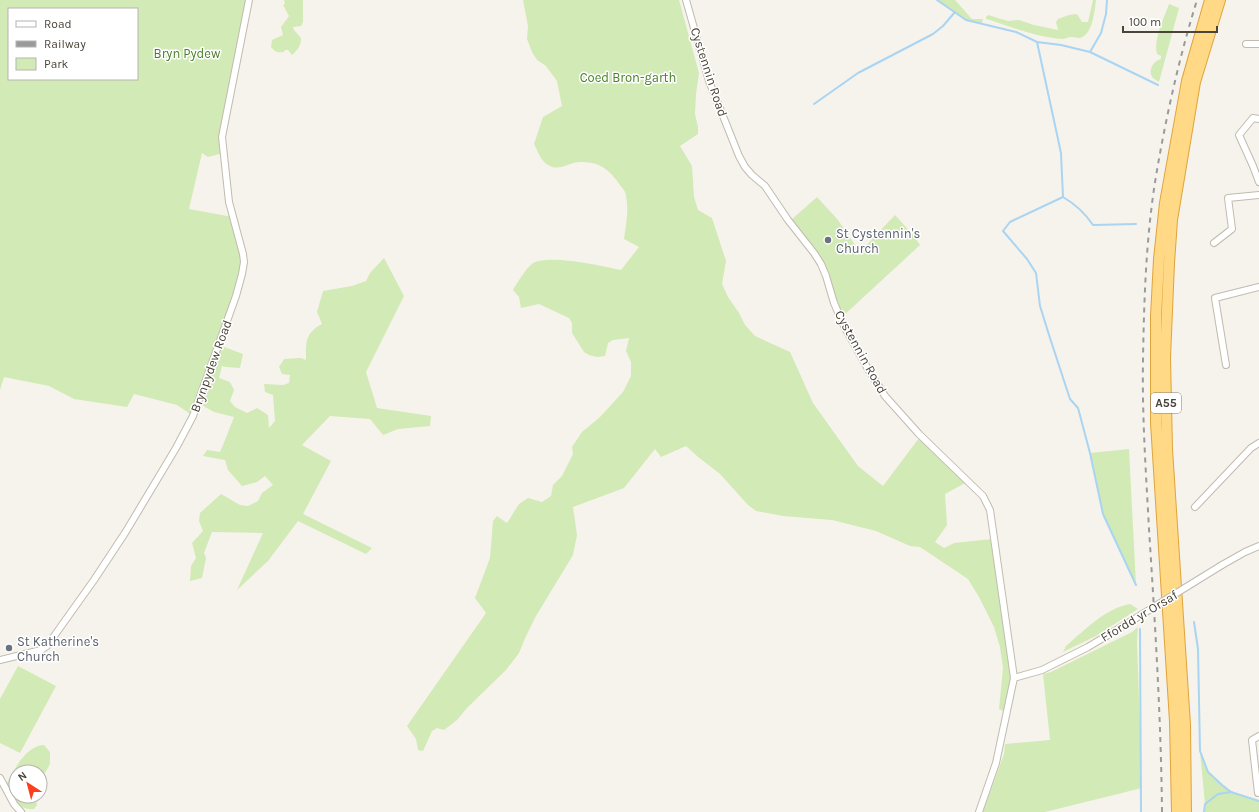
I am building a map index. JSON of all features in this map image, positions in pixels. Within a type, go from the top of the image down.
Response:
[{"type":"highway","name":"A55","points":[[1177,812],[1175,721],[1156,423],[1156,316],[1159,259],[1165,203],[1187,81],[1210,0]]},
{"type":"highway","name":"A55","points":[[1186,812],[1185,725],[1167,449],[1165,358],[1172,220],[1195,82],[1220,0]]},
{"type":"street","name":"Brynpydew Road","points":[[0,660],[42,650],[47,646],[125,533],[176,448],[193,416],[236,296],[244,262],[229,202],[222,137],[249,0]]},
{"type":"street","name":"Cystennin Road","points":[[686,0],[709,81],[739,156],[745,167],[765,186],[788,220],[816,256],[826,276],[834,303],[844,326],[885,396],[919,434],[983,496],[987,502],[991,518],[1014,678]]},
{"type":"street","points":[[1246,44],[1259,44]]},
{"type":"street","points":[[1259,119],[1253,118],[1239,135],[1259,182]]},
{"type":"street","points":[[1214,243],[1232,228],[1228,198],[1259,195]]},
{"type":"street","points":[[1226,365],[1215,298],[1259,287]]},
{"type":"street","points":[[1195,507],[1251,448],[1259,443]]},
{"type":"street","name":"Ffordd yr Orsaf","points":[[1014,678],[1042,670],[1088,647],[1222,565],[1259,546]]},
{"type":"street","points":[[979,812],[996,763],[1014,678]]},
{"type":"street","points":[[1258,793],[1252,740],[1259,736]]},
{"type":"street","points":[[0,778],[16,807],[21,812]]},
{"type":"green space","name":"Bryn Pydew","points":[[0,0],[249,0],[222,137],[223,153],[208,157],[202,153],[189,209],[233,217],[244,262],[219,345],[243,354],[240,368],[222,366],[219,378],[230,382],[234,390],[230,401],[235,407],[247,413],[257,408],[268,415],[269,428],[275,421],[273,395],[265,392],[264,384],[283,385],[289,383],[290,375],[282,374],[279,367],[284,359],[301,358],[306,360],[306,348],[309,335],[316,327],[322,324],[317,312],[323,291],[352,286],[366,281],[370,273],[384,258],[404,296],[366,372],[377,408],[431,416],[430,426],[398,429],[383,435],[370,419],[330,416],[302,445],[331,461],[303,514],[372,548],[366,554],[298,521],[268,561],[237,590],[263,533],[212,532],[204,553],[206,558],[202,578],[190,581],[191,566],[196,558],[192,543],[203,531],[199,521],[200,513],[221,494],[240,505],[248,506],[258,501],[262,493],[273,485],[265,476],[257,482],[242,486],[228,470],[225,460],[203,456],[207,450],[220,452],[234,417],[214,412],[198,403],[193,416],[177,405],[134,394],[127,407],[74,399],[49,386],[4,377],[0,390]]},
{"type":"green space","points":[[284,0],[303,0],[303,22],[301,26],[293,27],[301,38],[300,45],[292,55],[288,50],[278,52],[271,47],[272,40],[283,35],[281,27],[289,16],[283,5],[285,4]]},
{"type":"green space","name":"Coed Bron-garth","points":[[523,0],[679,0],[699,73],[695,114],[698,134],[680,146],[692,166],[694,197],[698,210],[712,218],[726,261],[722,284],[745,325],[755,336],[790,352],[813,403],[858,466],[883,486],[919,438],[967,482],[945,494],[947,525],[935,542],[944,548],[954,543],[992,539],[1010,665],[1011,682],[1005,712],[999,709],[1003,668],[1000,647],[994,627],[968,579],[920,547],[910,546],[876,531],[832,520],[783,516],[756,511],[748,505],[720,474],[686,446],[661,457],[655,449],[624,488],[573,507],[577,535],[573,555],[536,616],[519,653],[506,670],[467,708],[457,720],[444,730],[437,728],[432,731],[423,751],[418,750],[416,739],[407,726],[486,613],[475,598],[490,558],[493,521],[497,516],[507,523],[519,504],[528,498],[542,502],[551,496],[553,485],[562,476],[573,454],[572,447],[582,432],[600,417],[623,392],[631,376],[631,362],[626,351],[629,338],[613,340],[608,343],[605,356],[597,357],[589,355],[584,352],[572,333],[572,323],[569,318],[539,304],[521,308],[519,297],[513,290],[525,271],[533,263],[563,260],[621,270],[639,247],[624,239],[627,212],[626,195],[624,190],[608,171],[598,165],[587,162],[576,162],[561,167],[550,166],[544,162],[534,144],[543,117],[562,106],[557,81],[546,66],[537,60],[527,39],[528,26]]},
{"type":"green space","points":[[937,0],[955,0],[972,19],[983,19],[982,23],[966,20]]},
{"type":"green space","points":[[1093,0],[1096,0],[1092,24],[1088,32],[1080,38],[1071,37],[1062,39],[1044,36],[1026,32],[986,19],[988,15],[1008,21],[1019,20],[1058,30],[1056,22],[1058,19],[1069,15],[1077,14],[1082,22],[1088,22]]},
{"type":"green space","points":[[1169,4],[1179,8],[1159,82],[1151,75],[1151,69],[1153,64],[1161,59],[1161,56],[1157,54],[1156,42]]},
{"type":"green space","points":[[817,197],[838,220],[860,252],[895,215],[920,245],[842,317],[827,269],[812,246],[791,220]]},
{"type":"green space","points":[[1129,449],[1136,585],[1103,514],[1090,453]]},
{"type":"green space","points":[[1130,604],[1138,609],[1096,636],[1063,652],[1066,646],[1103,615],[1112,610]]},
{"type":"green space","points":[[1138,627],[1137,641],[1142,788],[1045,812],[983,812],[1004,754],[1005,744],[1050,740],[1043,674],[1051,672],[1132,632]]},
{"type":"green space","points":[[18,666],[56,686],[20,753],[0,743],[0,699]]},
{"type":"green space","points":[[44,745],[50,752],[50,764],[48,768],[48,764],[18,764],[26,754],[38,746]]},
{"type":"green space","points":[[1200,751],[1207,770],[1212,777],[1231,791],[1259,801],[1259,812],[1204,812],[1205,804]]},
{"type":"green space","points":[[19,804],[37,805],[34,809],[28,809]]},
{"type":"waterway","points":[[937,0],[966,20],[1016,32],[1037,42],[1061,45],[1090,52],[1101,33],[1106,14],[1107,0]]},
{"type":"waterway","points":[[814,104],[858,73],[933,34],[943,26],[955,12]]},
{"type":"waterway","points":[[1037,42],[1061,153],[1063,197],[1010,222],[1003,231],[1027,259],[1036,273],[1040,306],[1070,399],[1078,408],[1090,453],[1103,514],[1136,585]]},
{"type":"waterway","points":[[1090,52],[1158,85]]},
{"type":"waterway","points":[[1063,197],[1080,209],[1093,225],[1136,224]]},
{"type":"waterway","points":[[1194,622],[1198,649],[1200,751],[1208,772],[1222,785],[1231,792],[1259,801]]},
{"type":"waterway","points":[[1140,629],[1141,812]]},
{"type":"waterway","points":[[1204,812],[1205,804],[1218,794],[1231,792]]},
{"type":"railway","points":[[1162,812],[1157,670],[1144,424],[1143,360],[1145,291],[1150,222],[1156,176],[1179,66],[1197,0]]},
{"type":"place","name":"St Cystennin's Church","points":[[828,240]]},
{"type":"place","name":"St Katherine's Church","points":[[9,648]]}]
